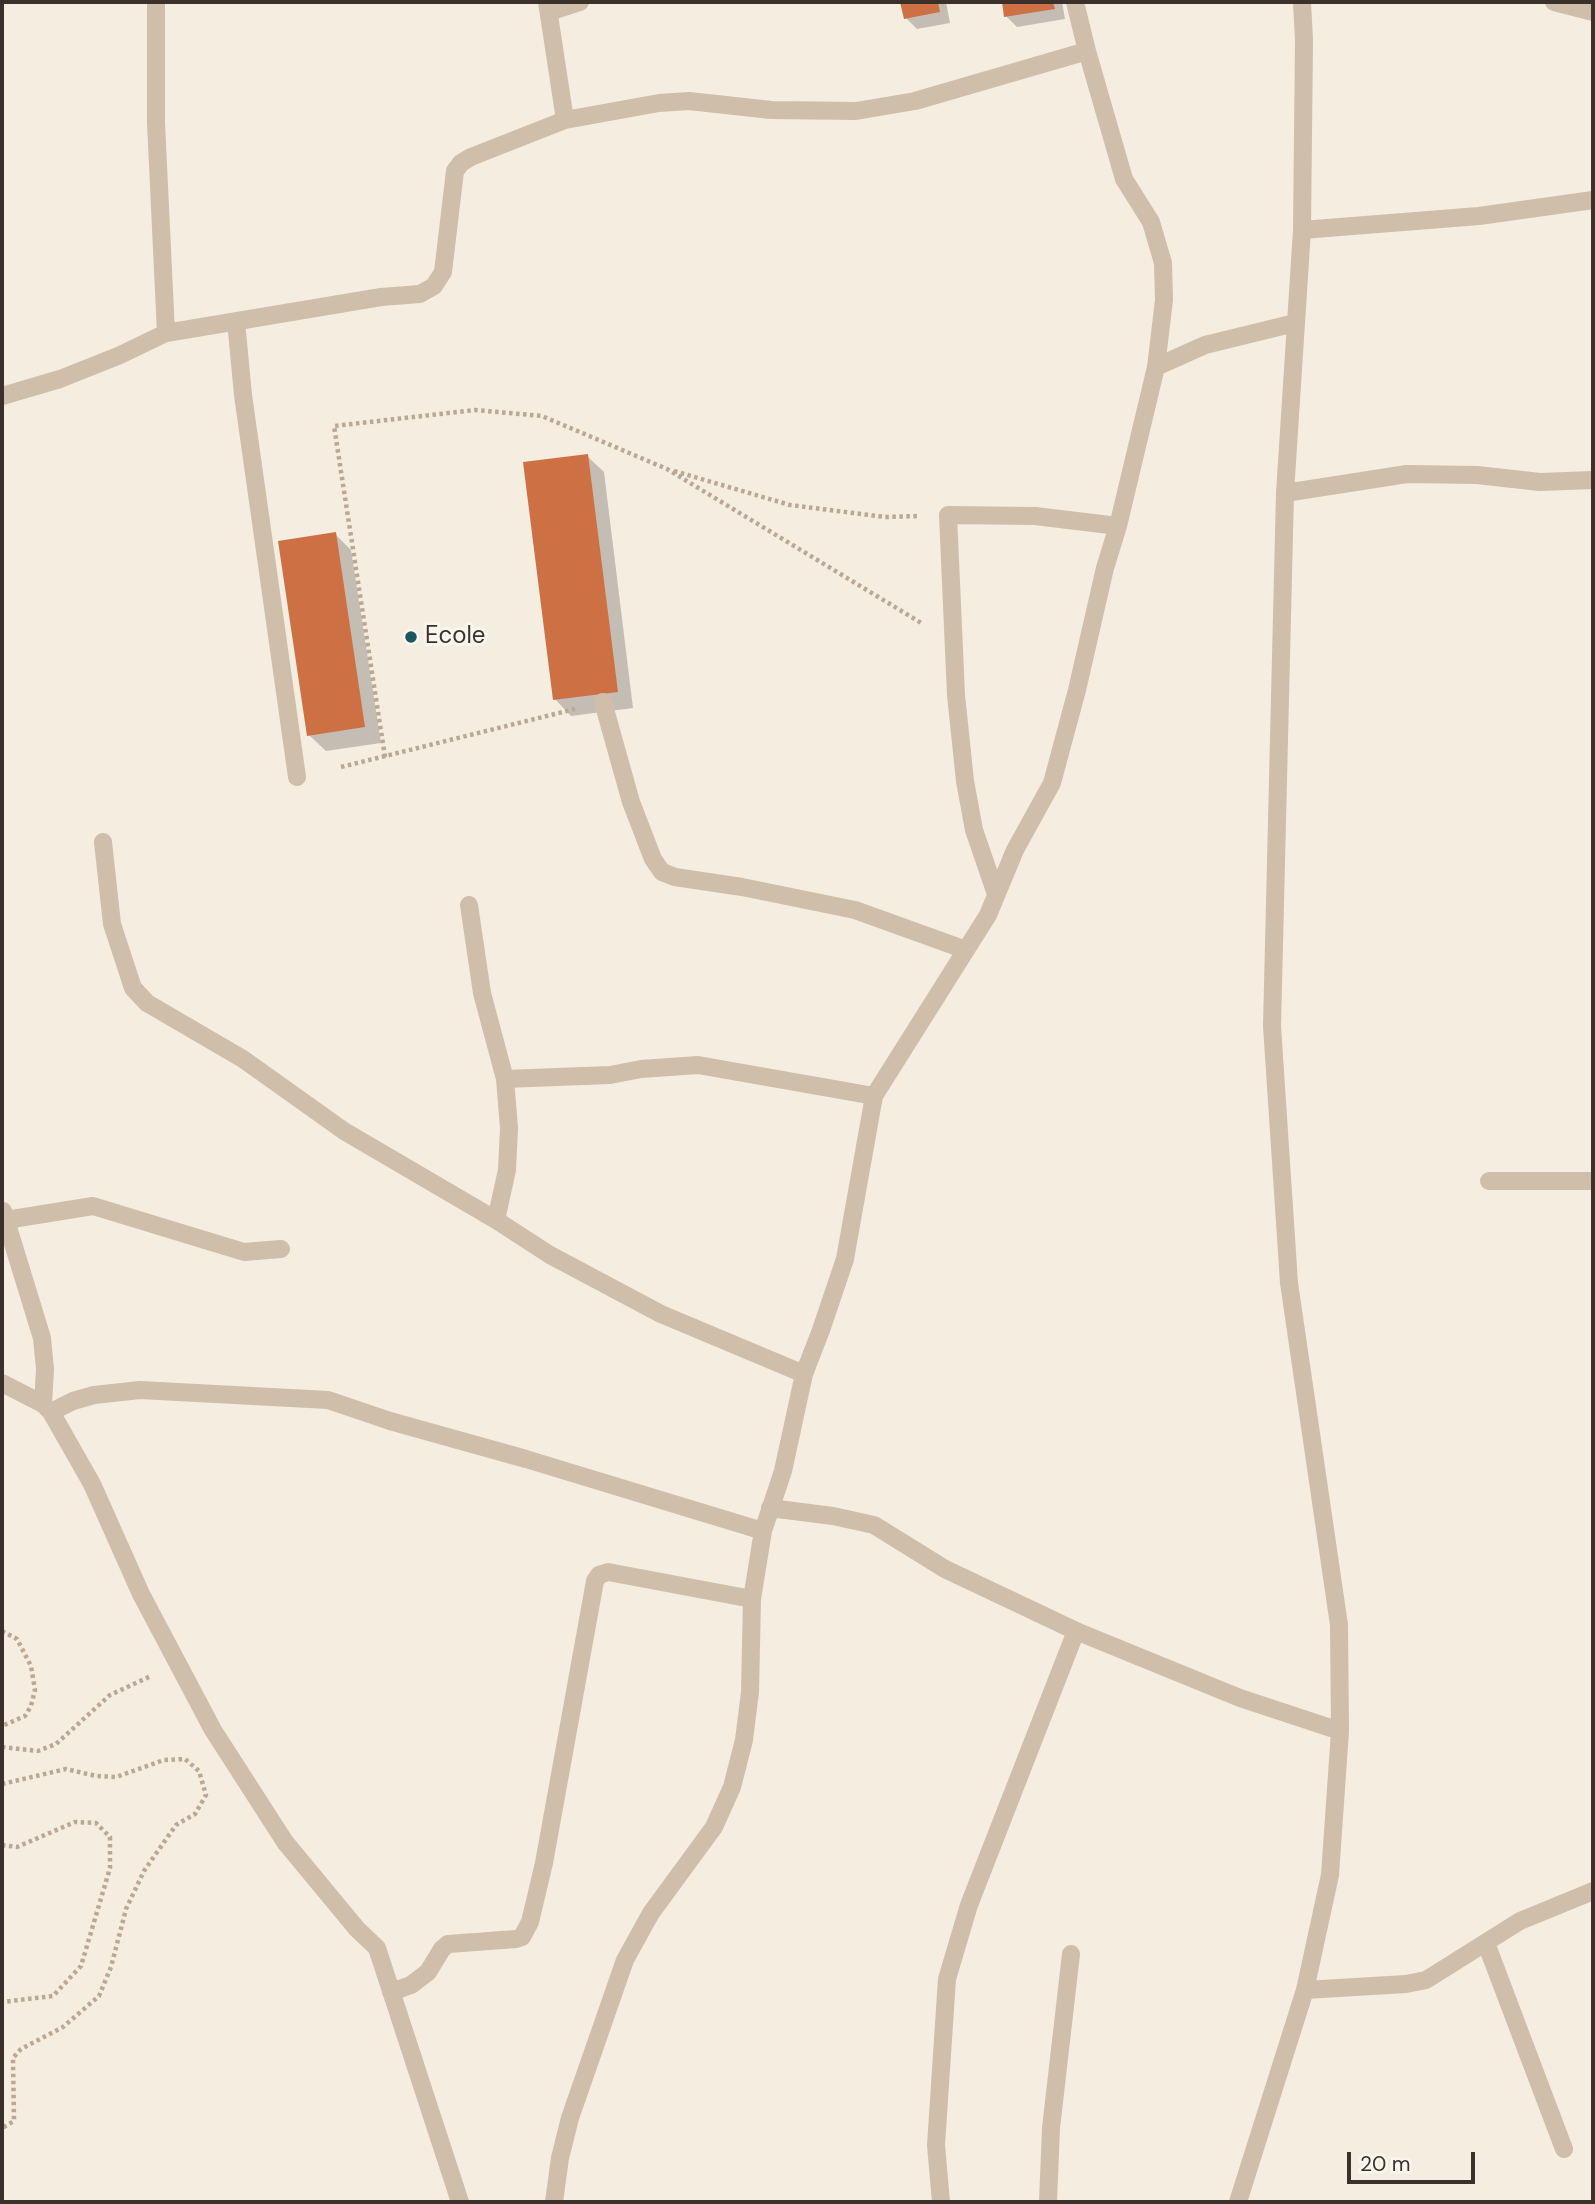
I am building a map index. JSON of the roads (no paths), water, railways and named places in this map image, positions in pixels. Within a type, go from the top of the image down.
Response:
[{"type":"street","points":[[156,2],[156,123],[166,333]]},
{"type":"street","points":[[565,120],[548,7],[580,2]]},
{"type":"street","points":[[554,2202],[560,2158],[570,2118],[625,1960],[652,1913],[714,1827],[732,1787],[744,1740],[750,1692],[752,1599],[764,1531],[769,1508],[783,1471],[804,1374],[845,1259],[874,1096],[988,915],[1015,850],[1052,783],[1156,366],[1164,300],[1163,263],[1151,222],[1124,179],[1075,2]]},
{"type":"street","points":[[1238,2202],[1305,1990],[1330,1875],[1340,1731],[1339,1625],[1289,1283],[1272,1026],[1284,493],[1302,230],[1302,2]]},
{"type":"street","points":[[1555,2],[1593,12]]},
{"type":"street","points":[[2,396],[60,379],[166,333],[381,297],[420,294],[434,286],[443,272],[455,171],[461,163],[565,120],[659,103],[689,101],[771,110],[856,111],[915,101],[1087,51]]},
{"type":"street","points":[[1302,230],[1479,216],[1593,200]]},
{"type":"street","points":[[236,321],[243,395],[297,777]]},
{"type":"street","points":[[1156,366],[1205,345],[1295,323]]},
{"type":"street","points":[[1284,493],[1407,474],[1477,475],[1541,482],[1593,480]]},
{"type":"street","points":[[996,894],[969,807],[956,695],[948,515],[1035,516],[1118,526]]},
{"type":"street","points":[[603,702],[631,802],[653,859],[662,872],[675,877],[742,887],[855,910],[966,950]]},
{"type":"street","points":[[103,842],[112,924],[133,988],[146,1003],[243,1059],[344,1131],[496,1220],[550,1255],[661,1314],[804,1374]]},
{"type":"street","points":[[469,905],[482,993],[505,1080],[509,1128],[507,1170],[496,1220]]},
{"type":"street","points":[[505,1080],[610,1075],[641,1069],[698,1065],[874,1096]]},
{"type":"street","points":[[1489,1181],[1593,1181]]},
{"type":"street","points":[[281,1249],[244,1252],[93,1206],[4,1214],[42,1338],[47,1408],[92,1484],[141,1594],[213,1730],[285,1842],[357,1929],[377,1948],[460,2202]]},
{"type":"street","points":[[2,1383],[47,1408],[94,1395],[140,1390],[328,1400],[390,1421],[764,1531]]},
{"type":"street","points":[[769,1508],[833,1516],[874,1525],[945,1569],[1076,1631],[1240,1698],[1340,1731]]},
{"type":"street","points":[[391,1992],[411,1985],[428,1972],[448,1944],[516,1939],[522,1937],[530,1922],[544,1863],[595,1581],[599,1575],[608,1572],[752,1599]]},
{"type":"street","points":[[941,2202],[936,2145],[947,1979],[968,1905],[1076,1631]]},
{"type":"street","points":[[1305,1990],[1406,1984],[1426,1979],[1520,1921],[1593,1891]]},
{"type":"street","points":[[1486,1943],[1564,2149]]},
{"type":"street","points":[[1048,2202],[1051,2128],[1071,1954]]},
{"type":"place","name":"Ecole","points":[[411,637]]}]
